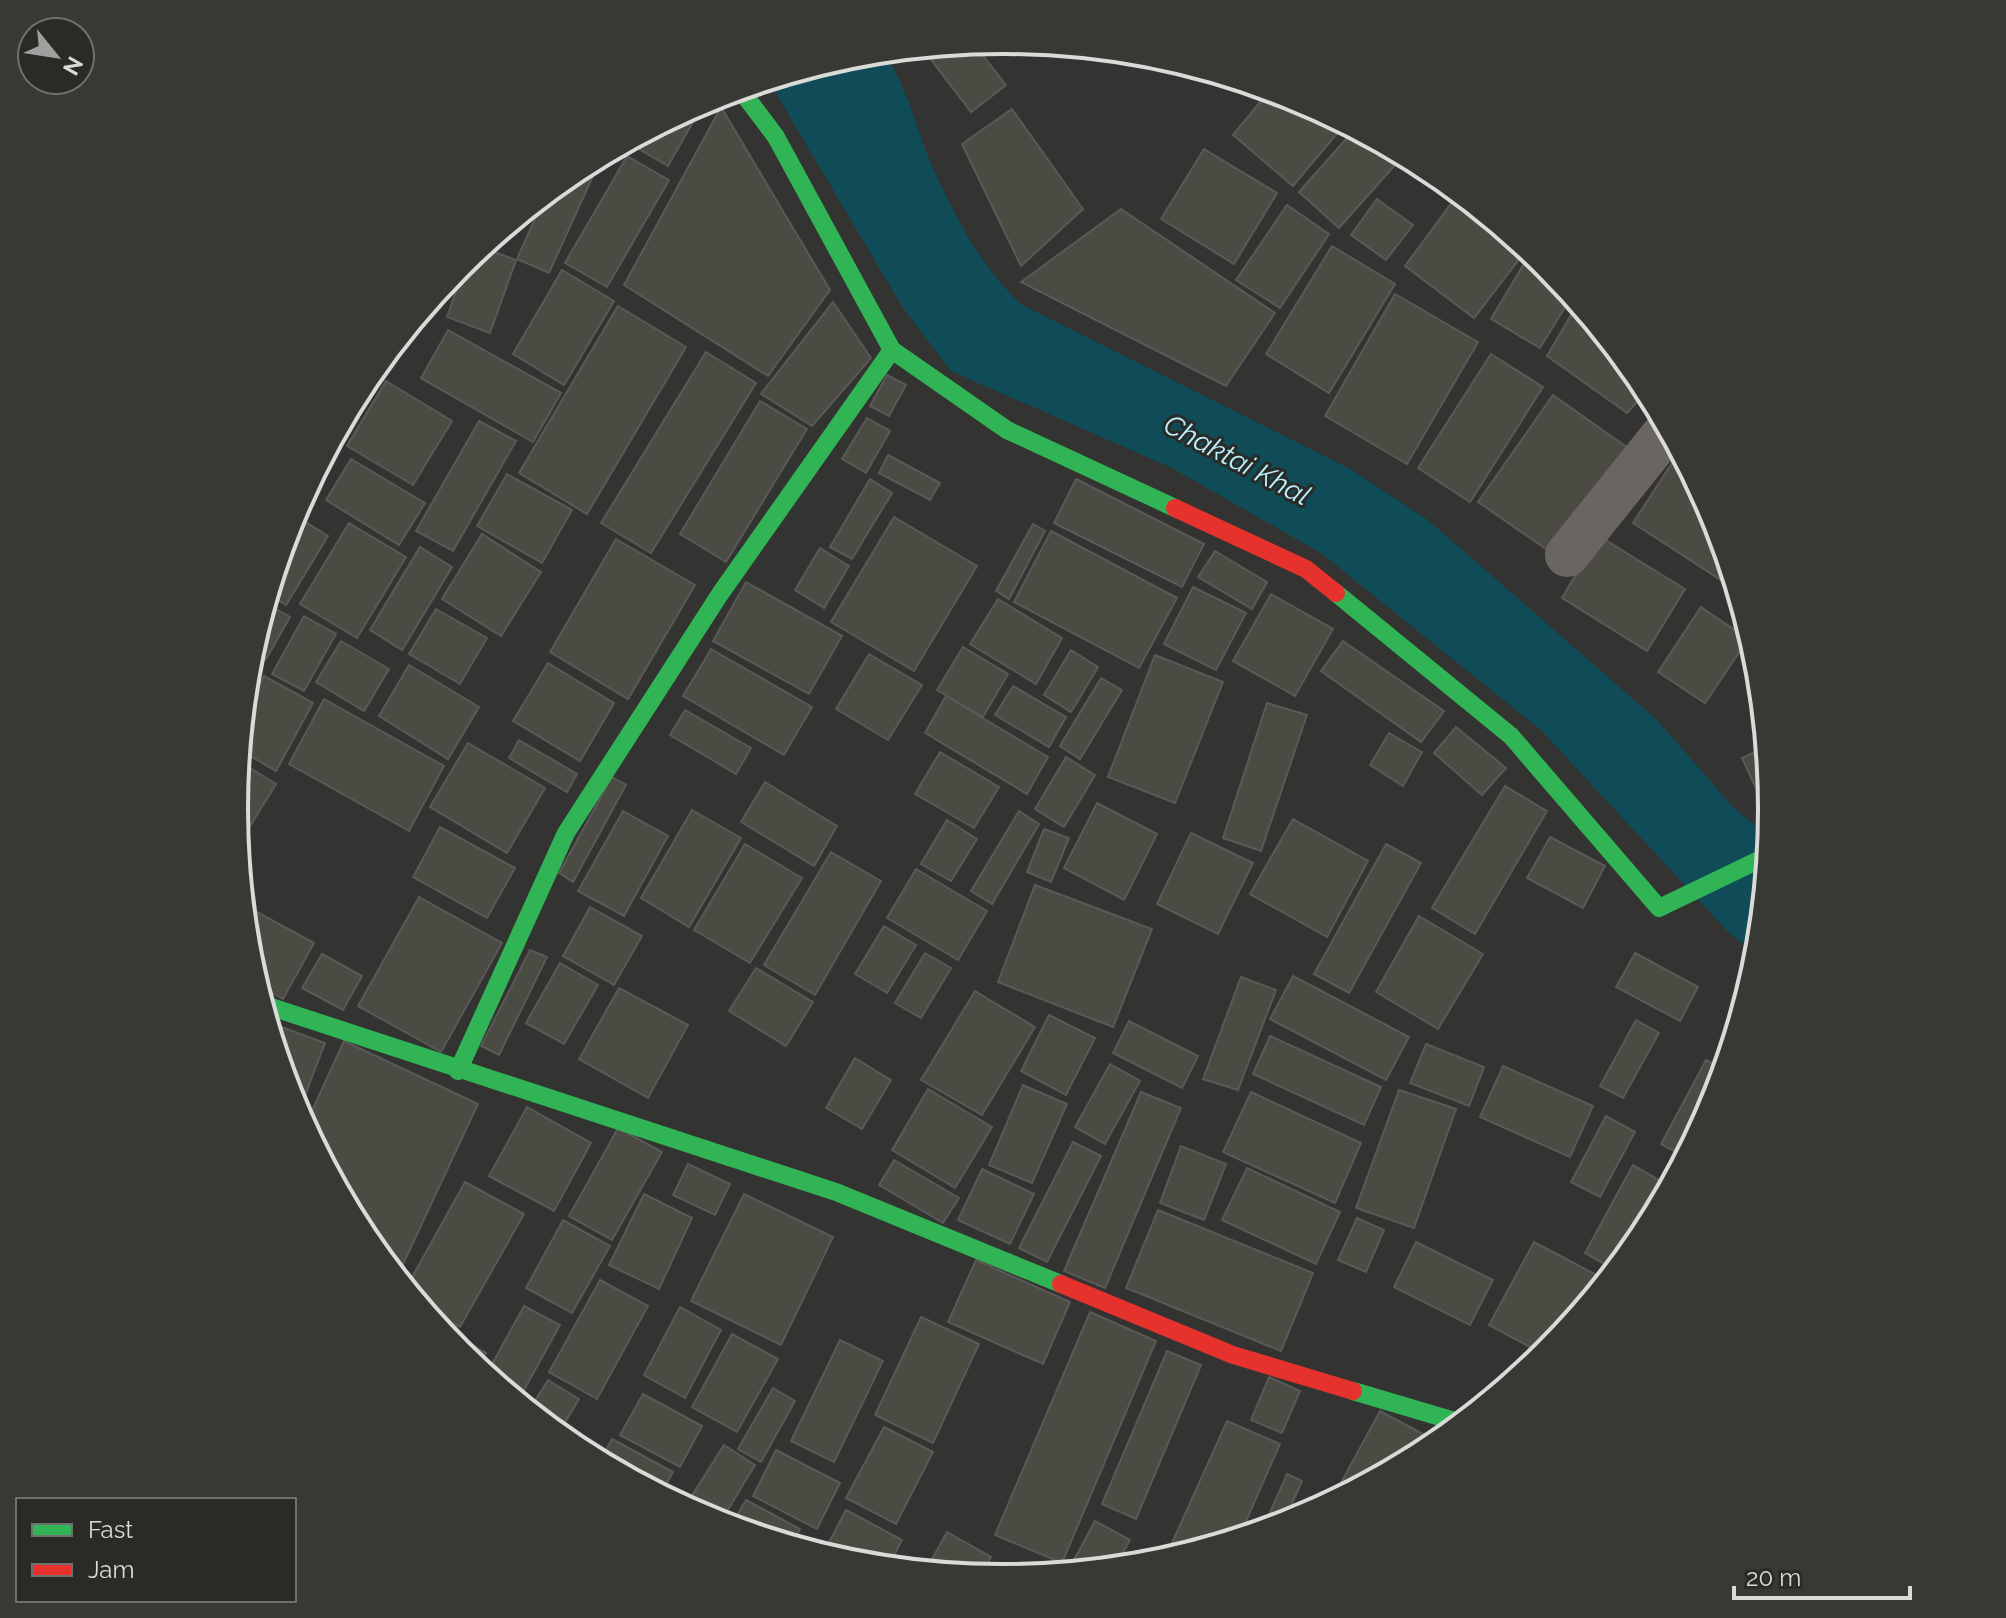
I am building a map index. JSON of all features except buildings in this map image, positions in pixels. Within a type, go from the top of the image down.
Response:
[{"type":"street","points":[[747,99],[776,137],[892,350],[1007,430],[1306,569],[1511,736],[1659,908],[1756,861]]},
{"type":"street","points":[[458,1071],[566,833],[720,594],[892,350]]},
{"type":"street","points":[[1567,555],[1660,438]]},
{"type":"street","points":[[275,1009],[458,1071],[836,1192],[1233,1355],[1447,1419]]},
{"type":"water","name":"Chaktai Khal","points":[[889,63],[907,97],[930,161],[963,229],[984,262],[1022,305],[1350,469],[1428,520],[1657,720],[1733,807],[1757,827],[1752,908],[1745,944],[1731,935],[1541,730],[1321,553],[1172,468],[951,371],[903,308],[774,90]]},
{"type":"traffic: fast","points":[[747,99],[776,137],[892,350],[1007,430],[1175,508]]},
{"type":"traffic: fast","points":[[458,1071],[566,833],[720,594],[892,350]]},
{"type":"traffic: fast","points":[[1336,593],[1511,736],[1659,908],[1756,861]]},
{"type":"traffic: fast","points":[[275,1008],[836,1192],[1061,1284]]},
{"type":"traffic: fast","points":[[1353,1391],[1447,1419]]},
{"type":"traffic: jam","points":[[1175,508],[1306,569],[1336,593]]},
{"type":"traffic: jam","points":[[1061,1284],[1233,1355],[1353,1391]]}]
